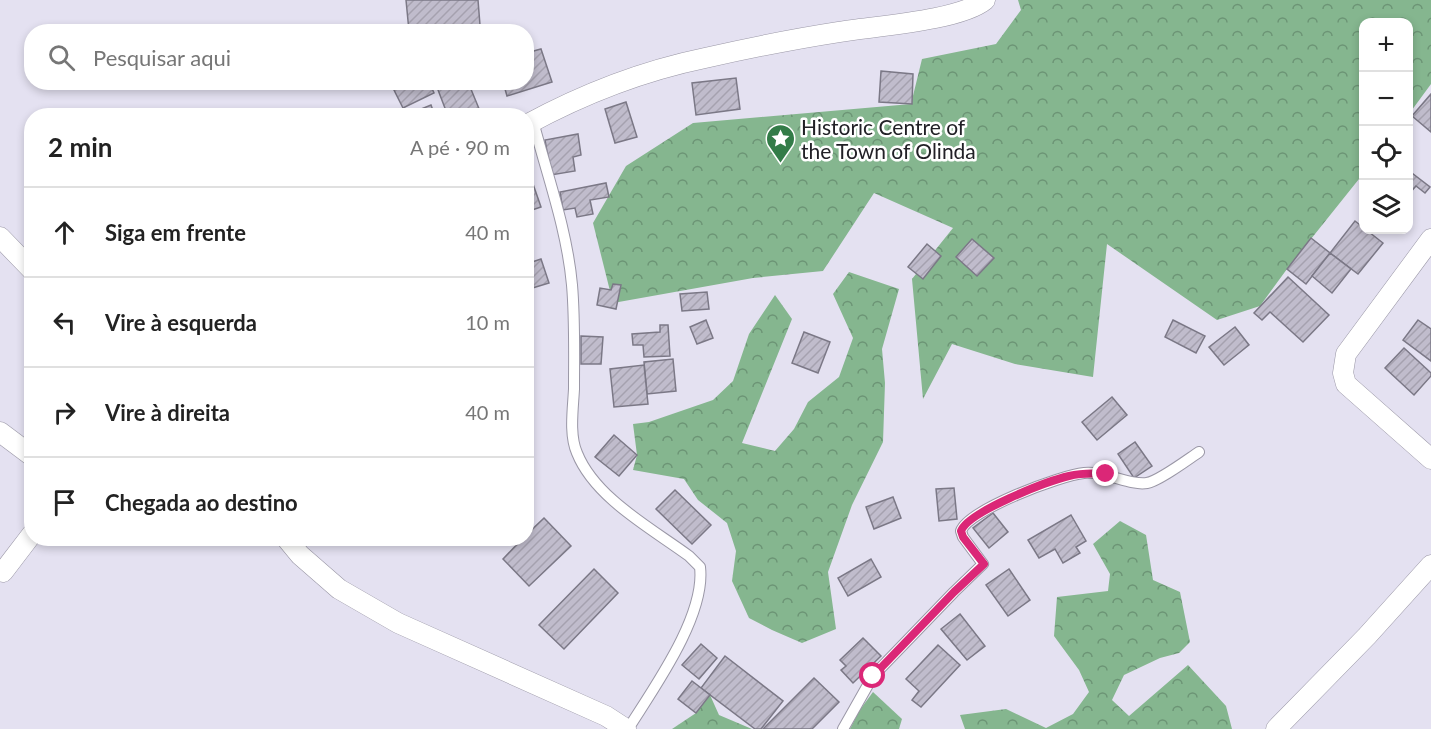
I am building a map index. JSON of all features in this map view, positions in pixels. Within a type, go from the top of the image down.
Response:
[{"type":"street","points":[[534,121],[572,101],[648,71],[705,57],[837,32],[944,16],[980,4],[985,0]]},
{"type":"street","points":[[0,237],[24,262]]},
{"type":"street","points":[[1431,238],[1346,354],[1343,373],[1346,384],[1431,459]]},
{"type":"street","points":[[0,432],[24,450]]},
{"type":"street","points":[[3,572],[24,544]]},
{"type":"street","points":[[292,546],[339,589],[398,622],[606,716],[627,729]]},
{"type":"street","points":[[1276,729],[1367,636],[1431,565]]},
{"type":"lane","points":[[534,136],[563,229],[572,283],[575,328],[573,416],[576,452],[595,482],[608,497],[689,556],[700,567],[699,589],[686,629],[674,656],[627,729]]},
{"type":"lane","points":[[843,729],[873,676],[984,564],[963,537],[961,531],[965,524],[1004,501],[1067,476],[1084,473],[1106,474],[1136,483],[1148,483],[1199,452]]},
{"type":"green space","points":[[1018,0],[1431,0],[1431,84],[1413,109],[1413,18],[1359,18],[1359,179],[1260,306],[1217,320],[1107,244],[1093,377],[1015,364],[952,344],[923,399],[912,279],[953,228],[874,193],[823,271],[753,278],[613,303],[593,223],[626,166],[693,123],[911,104],[922,59],[996,44],[1021,10]]},
{"type":"green space","points":[[849,272],[899,289],[882,349],[885,383],[883,442],[852,505],[828,572],[836,629],[802,643],[749,618],[732,581],[736,551],[727,523],[698,500],[684,479],[633,470],[637,455],[633,424],[649,422],[713,400],[733,381],[749,334],[775,295],[792,319],[742,443],[775,451],[794,429],[808,402],[839,377],[853,338],[833,294]]},
{"type":"green space","points":[[1120,521],[1146,535],[1153,580],[1180,592],[1190,642],[1179,653],[1160,658],[1124,675],[1112,700],[1129,716],[1188,665],[1226,706],[1232,729],[965,729],[960,715],[1006,709],[1046,728],[1073,714],[1089,692],[1079,670],[1054,636],[1057,597],[1108,591],[1110,574],[1093,544]]},
{"type":"green space","points":[[873,692],[902,719],[899,729],[850,729],[859,711]]},
{"type":"green space","points":[[710,695],[719,715],[752,729],[672,729],[696,713]]},
{"type":"building","points":[[406,0],[478,0],[480,24],[408,24]]},
{"type":"building","points":[[541,49],[552,82],[534,88],[534,51]]},
{"type":"building","points":[[881,71],[913,74],[912,104],[879,102]]},
{"type":"building","points":[[736,78],[740,109],[696,115],[692,83]]},
{"type":"building","points":[[394,90],[433,90],[434,93],[403,108]]},
{"type":"building","points":[[438,90],[471,90],[479,108],[445,108]]},
{"type":"building","points":[[505,90],[526,90],[507,96]]},
{"type":"building","points":[[1431,94],[1431,132],[1413,115]]},
{"type":"building","points":[[626,102],[637,137],[615,143],[605,109]]},
{"type":"building","points":[[578,134],[581,155],[573,157],[575,171],[551,175],[545,140]]},
{"type":"building","points":[[1413,174],[1430,187],[1425,193],[1416,186],[1413,189]]},
{"type":"building","points":[[606,183],[609,197],[590,200],[593,214],[577,217],[575,208],[563,210],[560,192]]},
{"type":"building","points":[[534,187],[541,207],[534,209]]},
{"type":"building","points":[[1355,221],[1359,224],[1359,234],[1372,234],[1383,243],[1358,274],[1330,253]]},
{"type":"building","points":[[1311,238],[1330,253],[1306,284],[1287,269]]},
{"type":"building","points":[[972,239],[994,258],[977,276],[956,257]]},
{"type":"building","points":[[927,244],[941,256],[923,279],[908,267]]},
{"type":"building","points":[[1330,253],[1351,269],[1332,293],[1312,276]]},
{"type":"building","points":[[541,259],[549,283],[534,288],[534,261]]},
{"type":"building","points":[[1288,277],[1329,315],[1303,342],[1270,312],[1262,320],[1254,313]]},
{"type":"building","points":[[613,284],[621,285],[616,309],[597,305],[600,288],[611,290]]},
{"type":"building","points":[[707,292],[709,309],[682,311],[680,294]]},
{"type":"building","points":[[706,320],[713,338],[697,344],[690,327]]},
{"type":"building","points":[[1173,320],[1205,336],[1196,353],[1165,337]]},
{"type":"building","points":[[1418,320],[1431,329],[1431,361],[1403,340]]},
{"type":"building","points":[[660,325],[668,325],[670,356],[644,357],[643,345],[633,345],[632,334],[660,332]]},
{"type":"building","points":[[1235,327],[1249,345],[1224,365],[1209,347]]},
{"type":"building","points":[[804,332],[830,342],[818,373],[792,363]]},
{"type":"building","points":[[581,336],[603,337],[601,364],[581,364]]},
{"type":"building","points":[[1404,348],[1431,373],[1431,376],[1414,395],[1385,368]]},
{"type":"building","points":[[673,359],[676,391],[647,394],[644,362]]},
{"type":"building","points":[[644,365],[648,404],[614,407],[610,369]]},
{"type":"building","points":[[1112,397],[1127,415],[1097,440],[1082,422]]},
{"type":"building","points":[[614,435],[637,455],[619,476],[595,457]]},
{"type":"building","points":[[1135,442],[1152,466],[1134,478],[1118,454]]},
{"type":"building","points":[[954,488],[957,519],[939,521],[936,489]]},
{"type":"building","points":[[675,490],[711,525],[692,544],[656,509]]},
{"type":"building","points":[[893,497],[901,518],[874,529],[866,507]]},
{"type":"building","points":[[993,513],[1008,532],[989,548],[973,528]]},
{"type":"building","points":[[1071,515],[1086,541],[1076,547],[1080,553],[1063,563],[1055,549],[1039,558],[1028,540]]},
{"type":"building","points":[[544,518],[571,546],[529,586],[503,559],[515,546],[534,546],[534,527]]},
{"type":"building","points":[[871,559],[881,577],[848,596],[838,578]]},
{"type":"building","points":[[594,569],[618,593],[564,649],[539,625]]},
{"type":"building","points":[[1009,569],[1030,600],[1008,616],[986,585]]},
{"type":"building","points":[[960,614],[985,646],[967,660],[941,629]]},
{"type":"building","points":[[863,638],[881,656],[853,683],[841,670],[846,666],[840,660]]},
{"type":"building","points":[[701,644],[717,658],[699,679],[682,665]]},
{"type":"building","points":[[938,645],[960,665],[921,707],[912,700],[919,691],[906,679]]},
{"type":"building","points":[[725,656],[783,701],[761,729],[755,729],[701,688]]},
{"type":"building","points":[[814,678],[839,702],[812,729],[763,729]]},
{"type":"building","points":[[692,681],[710,695],[696,713],[678,699]]},
{"type":"place","name":"Historic Centre of the Town of Olinda","points":[[780,164]]},
{"type":"route","points":[[873,676],[984,564],[963,537],[961,531],[965,524],[1004,501],[1048,482],[1084,473],[1106,474]]}]
